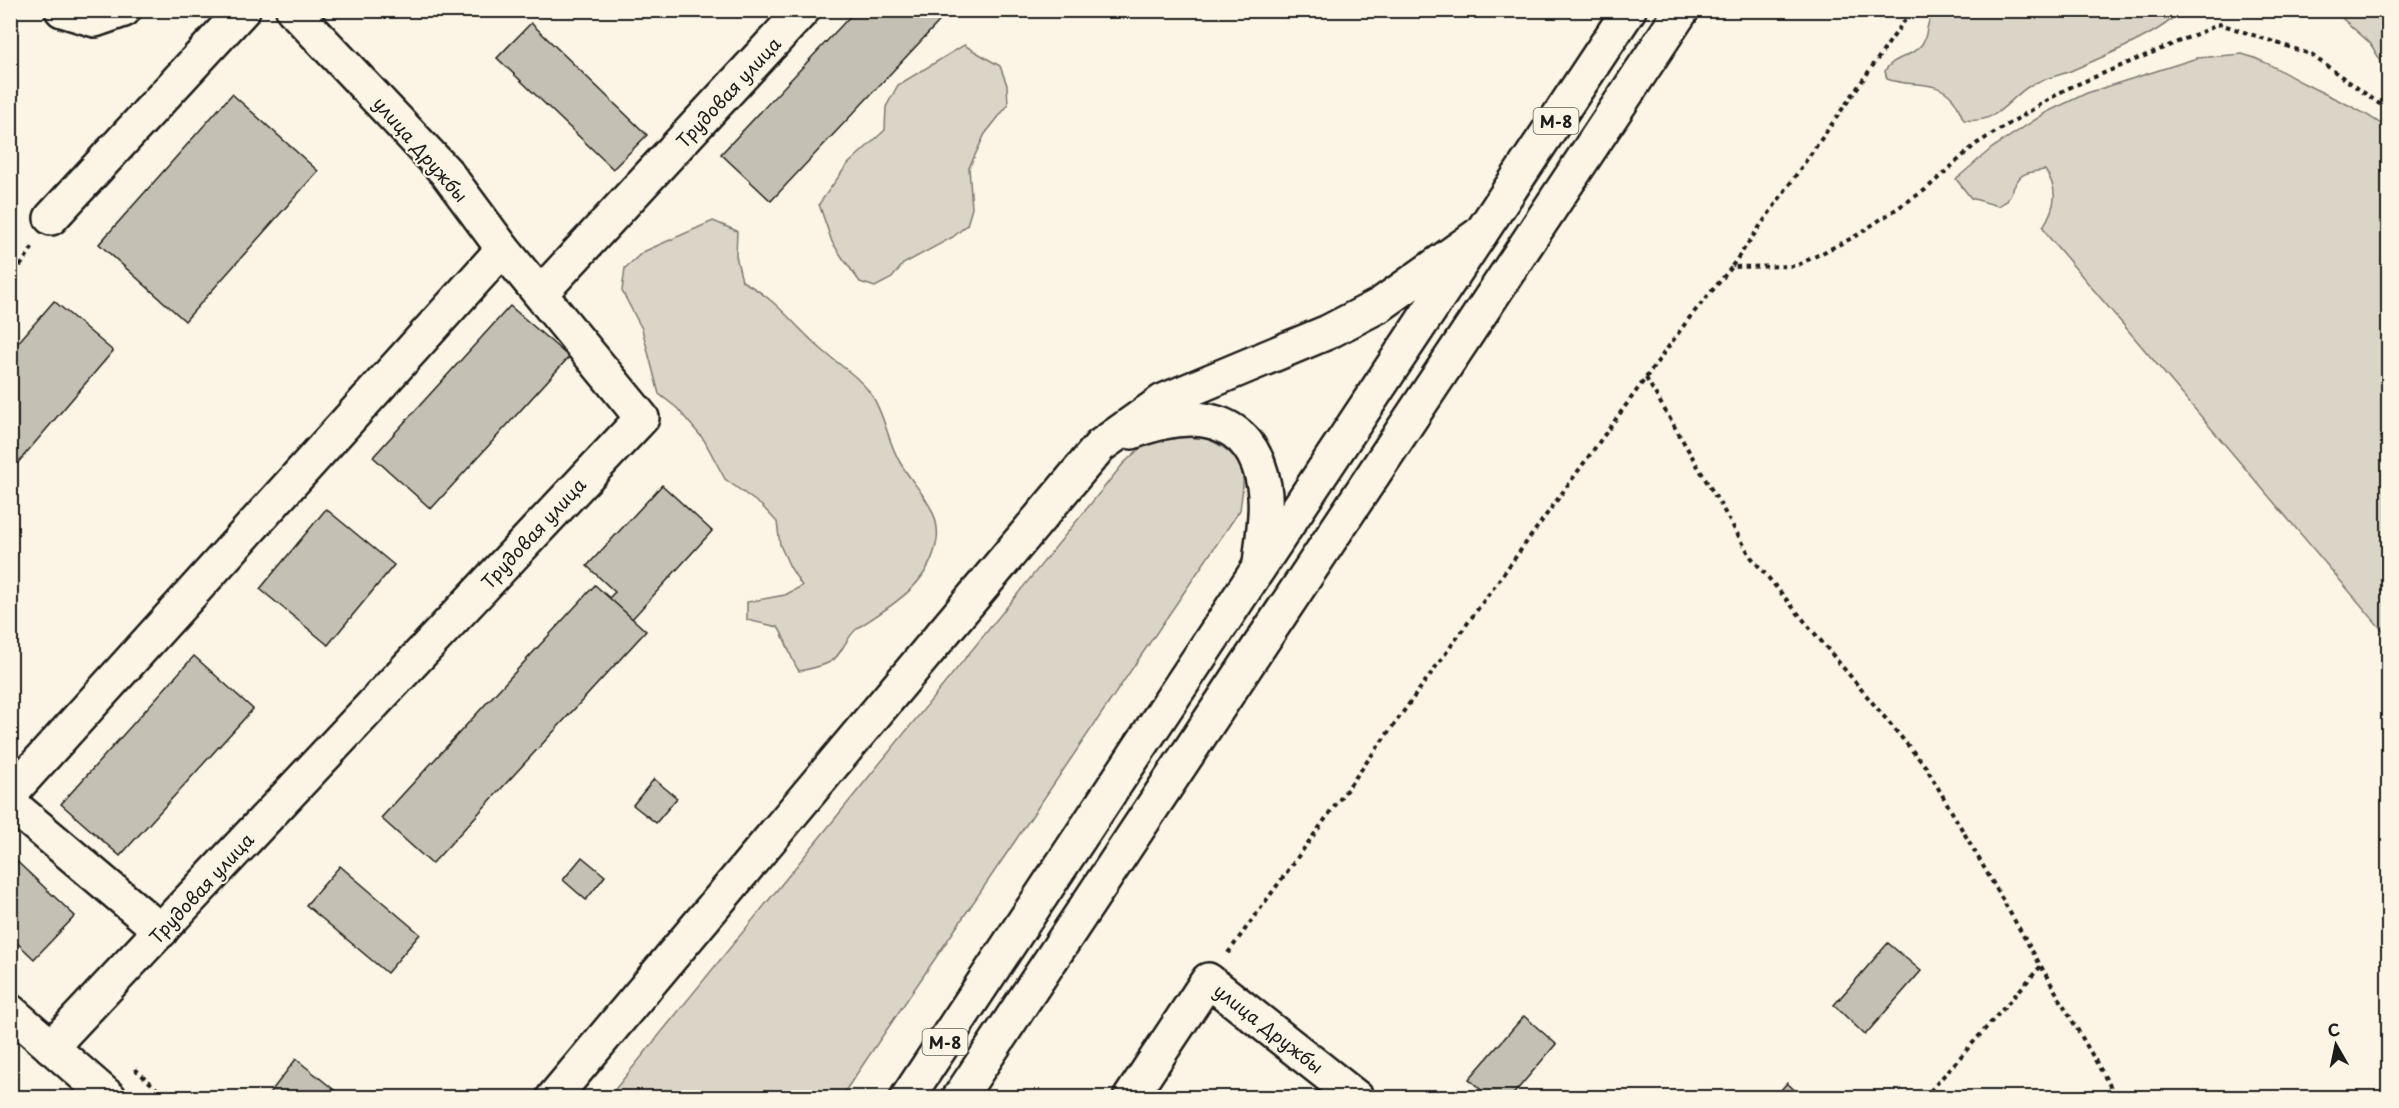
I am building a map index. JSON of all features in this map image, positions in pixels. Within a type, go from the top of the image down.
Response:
[{"type":"street","points":[[62,10],[95,20],[124,10]]},
{"type":"street","points":[[51,218],[243,10]]},
{"type":"street","name":"улица Дружбы","points":[[293,10],[446,172],[502,249],[541,293]]},
{"type":"street","name":"Трудовая улица","points":[[51,1047],[642,418],[541,293],[803,10]]},
{"type":"street","name":"М-8","points":[[1482,232],[1629,10]]},
{"type":"street","name":"М-8","points":[[959,1098],[1682,10]]},
{"type":"street","points":[[553,1098],[1100,446],[1163,401],[1328,332],[1380,305],[1482,232]]},
{"type":"street","points":[[1260,565],[1482,232]]},
{"type":"street","points":[[10,795],[502,249]]},
{"type":"street","points":[[1100,446],[1155,423],[1200,418],[1231,427],[1256,453],[1265,488],[1260,565]]},
{"type":"street","name":"М-8","points":[[907,1098],[1260,565]]},
{"type":"street","points":[[10,803],[161,930]]},
{"type":"street","points":[[1130,1098],[1208,980]]},
{"type":"street","name":"улица Дружбы","points":[[1208,980],[1357,1098]]},
{"type":"street","points":[[10,1011],[110,1098]]},
{"type":"path","points":[[1208,980],[1646,378],[1732,267],[1912,10]]},
{"type":"path","points":[[1732,267],[1796,266],[1844,242],[1925,190],[1976,144],[2066,89],[2220,24],[2310,54],[2388,110]]},
{"type":"path","points":[[1646,378],[1751,557],[1926,766],[2117,1098]]},
{"type":"path","points":[[1924,1098],[2041,966]]},
{"type":"shaded area","points":[[1937,11],[2179,11],[2161,27],[2116,51],[2070,71],[2036,82],[1994,115],[1976,120],[1964,120],[1953,99],[1946,92],[1931,86],[1887,79],[1885,71],[1893,62],[1918,49],[1926,35],[1930,20]]},
{"type":"shaded area","points":[[2341,11],[2388,11],[2388,73],[2370,43],[2343,19]]},
{"type":"shaded area","points":[[964,45],[1000,66],[1007,85],[1008,105],[985,134],[969,168],[972,208],[967,225],[953,237],[903,264],[892,278],[875,287],[860,282],[832,242],[819,204],[847,165],[885,130],[886,107],[898,85]]},
{"type":"shaded area","points":[[2242,54],[2267,63],[2358,110],[2388,129],[2388,647],[2383,631],[2048,236],[2043,227],[2051,212],[2054,191],[2045,170],[2028,173],[2019,178],[2007,201],[1998,206],[1971,198],[1956,179],[1992,148],[2047,112],[2087,93],[2197,58]]},
{"type":"shaded area","points":[[713,221],[737,231],[736,256],[742,281],[767,297],[816,344],[856,377],[871,394],[880,411],[896,456],[926,499],[935,518],[937,540],[933,556],[918,582],[896,602],[858,628],[834,659],[811,669],[799,671],[778,627],[747,620],[747,602],[785,595],[802,586],[780,545],[777,522],[762,506],[725,479],[704,440],[677,408],[659,394],[642,329],[622,291],[625,268],[643,252]]},
{"type":"shaded area","points":[[1185,431],[1214,442],[1238,462],[1243,482],[1240,510],[841,1097],[608,1098],[1123,464],[1153,436]]},
{"type":"building","points":[[856,10],[950,10],[771,201],[721,154]]},
{"type":"building","points":[[531,23],[647,135],[613,169],[497,58]]},
{"type":"building","points":[[232,94],[318,171],[185,321],[99,244]]},
{"type":"building","points":[[54,301],[113,351],[10,472],[10,352]]},
{"type":"building","points":[[510,306],[569,357],[431,509],[373,457]]},
{"type":"building","points":[[662,485],[712,531],[632,619],[609,598],[615,592],[587,566]]},
{"type":"building","points":[[326,509],[394,565],[328,645],[260,589]]},
{"type":"building","points":[[595,585],[646,631],[432,864],[381,818]]},
{"type":"building","points":[[194,656],[253,709],[120,856],[61,804]]},
{"type":"building","points":[[654,779],[677,798],[656,823],[633,805]]},
{"type":"building","points":[[10,855],[75,916],[34,959],[10,936]]},
{"type":"building","points":[[582,857],[605,876],[586,900],[563,880]]},
{"type":"building","points":[[340,866],[420,934],[387,973],[306,905]]},
{"type":"building","points":[[1888,943],[1921,971],[1865,1035],[1834,1005]]},
{"type":"building","points":[[1524,1016],[1556,1044],[1510,1098],[1490,1098],[1469,1079]]},
{"type":"building","points":[[296,1059],[343,1097],[343,1098],[266,1098]]},
{"type":"building","points":[[1787,1083],[1803,1098],[1774,1098]]}]
